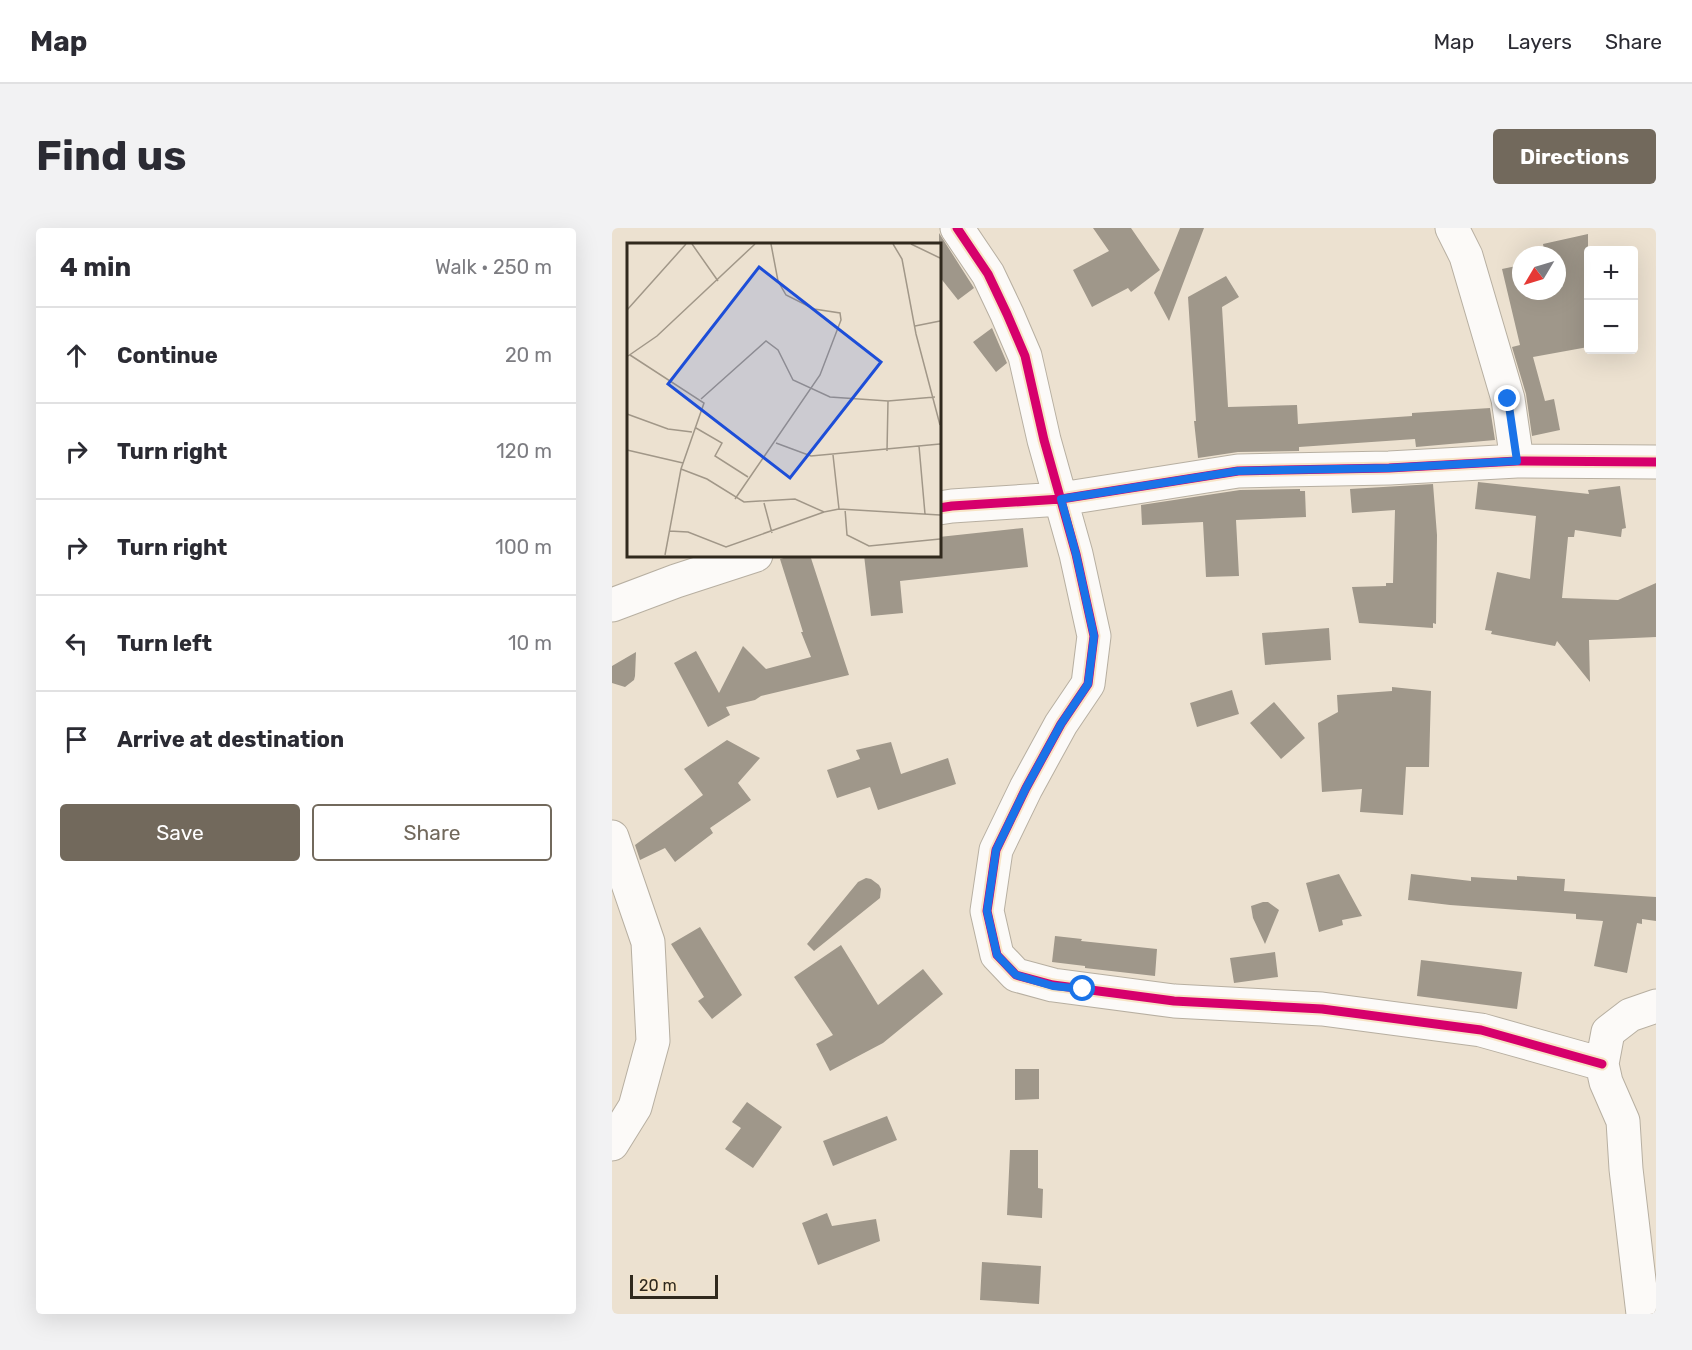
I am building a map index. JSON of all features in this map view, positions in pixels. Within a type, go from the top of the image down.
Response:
[{"type":"street","points":[[957,228],[988,274],[1024,356],[1044,440],[1076,554],[1094,636],[1088,684],[1061,724],[996,850],[987,911],[997,955],[1016,975],[1053,986],[1174,1001],[1322,1009],[1481,1030],[1602,1064]]},
{"type":"street","points":[[1452,228],[1466,256],[1508,399],[1517,461]]},
{"type":"street","points":[[940,508],[1061,499],[1238,471],[1389,468],[1517,461],[1656,462]]},
{"type":"street","points":[[612,605],[753,556]]},
{"type":"street","points":[[612,837],[648,942],[653,1041],[635,1107],[612,1144]]},
{"type":"street","points":[[1643,1314],[1626,1169],[1623,1121],[1606,1082],[1602,1064],[1608,1032],[1630,1015],[1656,1006]]},
{"type":"building","points":[[1093,228],[1131,228],[1160,270],[1131,292],[1128,288],[1092,307],[1073,270],[1109,251]]},
{"type":"building","points":[[1180,228],[1204,228],[1169,321],[1154,293]]},
{"type":"building","points":[[939,233],[974,288],[958,300],[940,277]]},
{"type":"building","points":[[1588,234],[1588,246],[1584,246],[1584,348],[1533,357],[1545,401],[1554,399],[1560,430],[1532,436],[1526,394],[1512,347],[1520,345],[1502,269],[1512,267],[1512,300],[1566,300],[1566,246],[1543,246],[1543,244]]},
{"type":"building","points":[[1226,276],[1239,297],[1222,307],[1228,407],[1297,405],[1298,424],[1490,408],[1495,440],[1416,447],[1415,439],[1299,447],[1299,451],[1238,452],[1198,458],[1188,297]]},
{"type":"building","points":[[992,328],[1007,363],[996,372],[973,342]]},
{"type":"building","points":[[1478,482],[1589,494],[1588,490],[1620,486],[1626,528],[1622,529],[1621,537],[1575,530],[1574,537],[1568,537],[1562,598],[1618,600],[1656,583],[1656,637],[1589,640],[1590,682],[1557,641],[1555,646],[1491,634],[1492,631],[1485,630],[1497,572],[1530,579],[1536,516],[1475,509]]},
{"type":"building","points":[[1433,484],[1437,535],[1436,624],[1433,623],[1433,628],[1359,623],[1352,587],[1386,586],[1386,583],[1393,583],[1395,510],[1352,513],[1350,489]]},
{"type":"building","points":[[1300,489],[1300,491],[1305,491],[1306,517],[1236,520],[1239,576],[1206,577],[1203,522],[1142,525],[1141,505],[1240,490]]},
{"type":"building","points":[[1023,528],[1028,567],[900,581],[903,613],[871,616],[864,556],[940,556],[940,537]]},
{"type":"building","points":[[790,556],[810,556],[849,675],[761,696],[755,700],[726,707],[730,715],[708,727],[674,663],[696,651],[719,693],[743,646],[766,669],[811,657],[801,632],[803,632],[780,559]]},
{"type":"building","points":[[1329,628],[1331,660],[1265,665],[1262,633]]},
{"type":"building","points":[[636,652],[634,680],[625,687],[612,683],[612,666]]},
{"type":"building","points":[[1392,687],[1431,691],[1429,767],[1406,767],[1403,815],[1360,812],[1362,789],[1322,792],[1318,723],[1338,712],[1337,695],[1392,691]]},
{"type":"building","points":[[1232,690],[1239,714],[1197,727],[1190,703]]},
{"type":"building","points":[[1274,702],[1305,738],[1281,759],[1250,723]]},
{"type":"building","points":[[727,740],[760,758],[738,783],[751,800],[710,828],[713,833],[675,862],[665,848],[640,860],[635,845],[703,795],[684,769]]},
{"type":"building","points":[[891,742],[901,774],[948,758],[956,784],[878,810],[870,787],[837,798],[827,770],[860,759],[856,750]]},
{"type":"building","points":[[1339,874],[1362,916],[1342,920],[1343,925],[1319,932],[1306,883]]},
{"type":"building","points":[[1411,874],[1471,881],[1471,877],[1517,880],[1517,876],[1565,879],[1564,891],[1656,897],[1656,921],[1642,919],[1642,924],[1637,923],[1627,973],[1594,966],[1603,921],[1576,919],[1576,914],[1408,900]]},
{"type":"building","points":[[866,878],[879,885],[880,898],[814,951],[807,944],[858,882]]},
{"type":"building","points":[[1268,902],[1279,910],[1265,944],[1253,918],[1251,906]]},
{"type":"building","points":[[700,927],[742,995],[712,1019],[698,1001],[704,997],[671,944]]},
{"type":"building","points":[[1055,936],[1157,949],[1155,976],[1052,962]]},
{"type":"building","points":[[841,945],[878,1005],[923,969],[943,994],[883,1043],[830,1071],[816,1044],[833,1035],[794,977]]},
{"type":"building","points":[[1275,952],[1278,977],[1234,983],[1230,958]]},
{"type":"building","points":[[1421,960],[1522,972],[1517,1009],[1417,996]]},
{"type":"building","points":[[1015,1069],[1039,1069],[1039,1099],[1015,1100]]},
{"type":"building","points":[[747,1102],[782,1127],[753,1168],[725,1149],[741,1128],[732,1122]]},
{"type":"building","points":[[887,1116],[897,1140],[833,1166],[823,1141]]},
{"type":"building","points":[[1010,1150],[1038,1150],[1038,1188],[1043,1189],[1042,1218],[1007,1215]]},
{"type":"building","points":[[827,1213],[832,1226],[876,1219],[880,1241],[818,1265],[802,1223]]},
{"type":"building","points":[[982,1262],[1041,1266],[1039,1304],[980,1300]]},
{"type":"cycle path","points":[[957,228],[988,274],[1025,356],[1044,440],[1076,554],[1094,636],[1088,684],[1061,724],[996,850],[987,911],[997,955],[1016,975],[1053,985],[1174,1001],[1322,1009],[1481,1030],[1602,1064]]},
{"type":"cycle path","points":[[940,508],[1061,499],[1238,471],[1389,468],[1517,461],[1656,462]]},
{"type":"route","points":[[1083,989],[1053,986],[1016,975],[997,955],[987,911],[996,850],[1061,724],[1088,684],[1094,636],[1061,499],[1238,471],[1389,468],[1517,461],[1508,399]]}]
